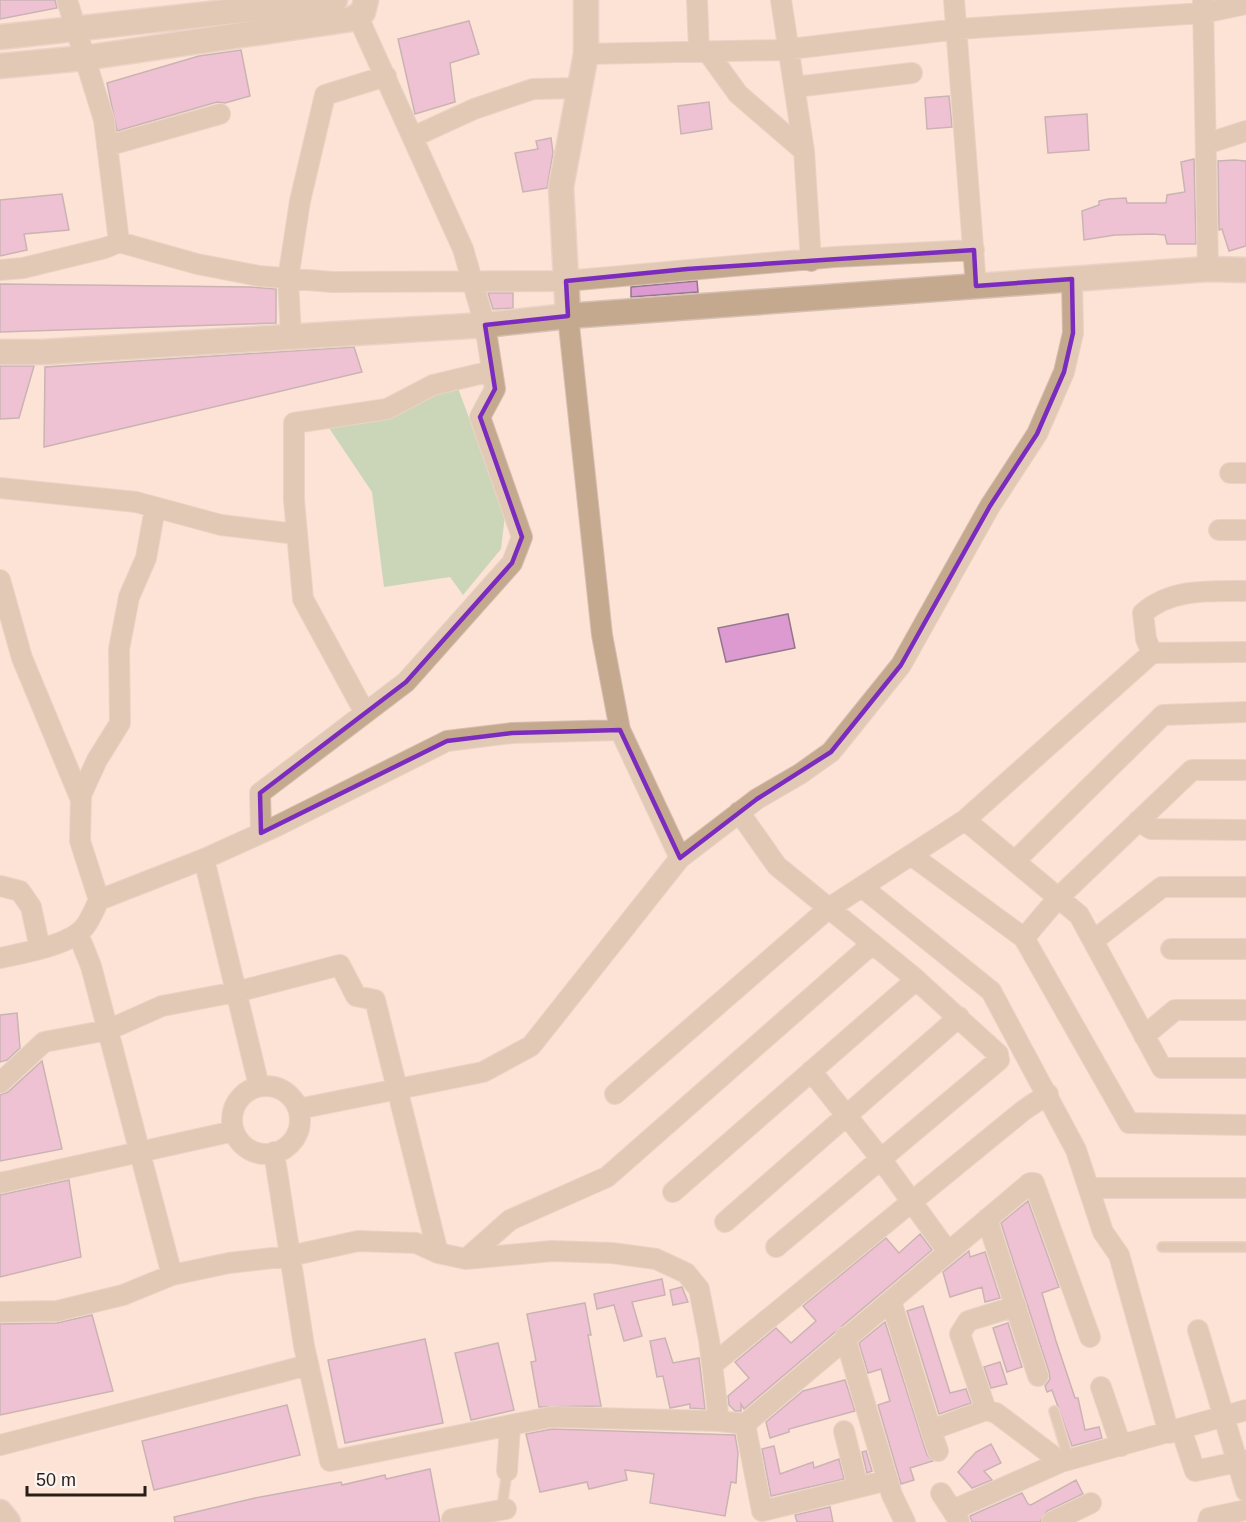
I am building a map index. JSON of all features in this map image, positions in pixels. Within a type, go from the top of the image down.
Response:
[{"type":"street","points":[[67,0],[104,120],[119,242]]},
{"type":"street","points":[[0,37],[335,0]]},
{"type":"street","points":[[586,0],[586,54],[561,187],[567,316],[602,635],[620,730],[680,858]]},
{"type":"street","points":[[697,0],[703,51],[738,94],[804,151]]},
{"type":"street","points":[[781,0],[804,151],[811,261]]},
{"type":"street","points":[[954,0],[976,286]]},
{"type":"street","points":[[586,54],[790,49],[958,29],[1246,4]]},
{"type":"street","points":[[1203,7],[1208,268]]},
{"type":"street","points":[[0,66],[84,58],[362,9],[386,76],[463,249],[485,325],[495,389],[480,417],[522,537],[512,563],[406,682],[260,793],[261,833]]},
{"type":"street","points":[[795,87],[912,73]]},
{"type":"street","points":[[291,337],[288,279],[300,201],[326,95],[386,76]]},
{"type":"street","points":[[413,137],[474,110],[533,89],[580,88]]},
{"type":"street","points":[[107,146],[220,114]]},
{"type":"street","points":[[1206,144],[1246,131]]},
{"type":"street","points":[[0,270],[23,268],[105,249],[119,242],[197,264],[259,276],[332,282],[566,280],[974,250]]},
{"type":"street","points":[[0,352],[43,352],[485,325],[567,316],[1208,268],[1246,270]]},
{"type":"street","points":[[298,1109],[483,1072],[531,1046],[680,858],[739,812],[831,752],[901,665],[990,506],[1037,434],[1064,372],[1073,333],[1072,279]]},
{"type":"street","points":[[365,713],[303,599],[296,534],[294,423],[387,409],[433,385],[492,371]]},
{"type":"street","points":[[0,488],[136,502],[221,525],[296,534]]},
{"type":"street","points":[[99,900],[80,841],[81,800],[97,760],[120,723],[119,650],[129,597],[146,558],[155,508]]},
{"type":"street","points":[[1219,530],[1246,530]]},
{"type":"street","points":[[0,580],[22,658],[81,800]]},
{"type":"street","points":[[1152,653],[1146,639],[1143,613],[1154,603],[1188,591],[1246,591]]},
{"type":"street","points":[[615,1094],[829,908],[965,820],[1152,653],[1246,652]]},
{"type":"street","points":[[1015,861],[1163,715],[1246,712]]},
{"type":"street","points":[[0,958],[40,949],[78,934],[86,926],[99,900],[204,859],[261,833],[447,741],[512,733],[620,730]]},
{"type":"street","points":[[1024,938],[1058,898],[1192,770],[1246,770]]},
{"type":"street","points":[[739,812],[777,866],[959,1017],[998,1054],[999,1060],[776,1247]]},
{"type":"street","points":[[965,820],[1079,915],[1162,1068],[1246,1068]]},
{"type":"street","points":[[1138,821],[1151,829],[1246,830]]},
{"type":"street","points":[[911,855],[1024,938],[1129,1124],[1246,1125]]},
{"type":"street","points":[[204,859],[260,1086]]},
{"type":"street","points":[[0,886],[20,891],[31,907],[40,949]]},
{"type":"street","points":[[862,887],[991,991],[1076,1150],[1103,1232],[1119,1255],[1134,1316],[1175,1431],[1195,1472],[1242,1461]]},
{"type":"street","points":[[1093,941],[1162,887],[1246,887]]},
{"type":"street","points":[[78,934],[91,966],[172,1275]]},
{"type":"street","points":[[466,1259],[510,1220],[608,1177],[872,944]]},
{"type":"street","points":[[1171,949],[1246,949]]},
{"type":"street","points":[[0,1083],[44,1042],[108,1030],[162,1005],[236,992],[340,965],[356,996],[375,1000],[438,1253]]},
{"type":"street","points":[[673,1192],[916,980]]},
{"type":"street","points":[[1144,1036],[1175,1010],[1246,1010]]},
{"type":"street","points":[[725,1222],[959,1017]]},
{"type":"street","points":[[812,1071],[881,1159],[948,1252]]},
{"type":"street","points":[[260,1086],[272,1086],[283,1090],[298,1109],[300,1123],[295,1136],[286,1147],[274,1152],[261,1153],[249,1149],[240,1142],[234,1131],[232,1120],[240,1098],[248,1090],[260,1086]]},
{"type":"street","points":[[712,1365],[1024,1110],[1048,1094]]},
{"type":"street","points":[[0,1183],[234,1131]]},
{"type":"street","points":[[274,1152],[308,1365],[330,1461],[551,1418],[719,1421],[745,1424],[845,1337],[1030,1183],[1034,1183],[1090,1337]]},
{"type":"street","points":[[1090,1188],[1246,1188]]},
{"type":"street","points":[[987,1219],[1038,1376]]},
{"type":"street","points":[[0,1312],[57,1311],[123,1294],[172,1275],[229,1263],[290,1256],[358,1241],[416,1243],[438,1253],[466,1259],[552,1251],[612,1253],[656,1259],[686,1273],[699,1289],[719,1421]]},
{"type":"street","points":[[891,1301],[938,1451]]},
{"type":"street","points":[[1016,1306],[968,1322],[962,1326],[960,1334],[991,1412],[1065,1461]]},
{"type":"street","points":[[1197,1330],[1224,1416],[1242,1461],[1246,1491]]},
{"type":"street","points":[[845,1337],[896,1502]]},
{"type":"street","points":[[0,1446],[308,1365]]},
{"type":"street","points":[[1101,1387],[1121,1446]]},
{"type":"street","points":[[941,1493],[956,1516],[1065,1461],[1246,1410]]},
{"type":"street","points":[[932,1430],[991,1412]]},
{"type":"street","points":[[745,1424],[757,1517],[858,1487],[896,1502]]},
{"type":"street","points":[[507,1472],[510,1426]]},
{"type":"street","points":[[844,1431],[858,1487]]},
{"type":"street","points":[[1052,1522],[1090,1503]]},
{"type":"street","points":[[453,1522],[452,1519],[506,1510]]},
{"type":"street","points":[[1209,1522],[1209,1518],[1246,1510]]},
{"type":"street","points":[[0,1512],[8,1522]]},
{"type":"lane","points":[[1162,1247],[1246,1246]]},
{"type":"lane","points":[[1054,1412],[1065,1461]]},
{"type":"lane","points":[[506,1510],[507,1472]]},
{"type":"highlighted area","points":[[974,250],[976,286],[1072,279],[1073,333],[1064,372],[1037,434],[990,506],[901,665],[831,752],[757,799],[680,858],[620,730],[512,733],[447,741],[261,833],[260,793],[406,682],[512,563],[522,537],[480,417],[495,389],[485,325],[568,316],[566,281],[687,269]]},
{"type":"green space","points":[[455,380],[505,515],[501,549],[463,595],[450,577],[384,587],[372,492],[327,425]]},
{"type":"building","points":[[0,0],[55,0],[57,8],[0,19]]},
{"type":"building","points":[[469,21],[479,54],[450,63],[455,102],[415,114],[398,39]]},
{"type":"building","points":[[241,50],[250,96],[225,103],[217,102],[117,131],[107,83],[199,56]]},
{"type":"building","points":[[949,96],[952,127],[927,129],[925,98]]},
{"type":"building","points":[[709,102],[712,129],[681,134],[678,106]]},
{"type":"building","points":[[1087,114],[1089,150],[1048,153],[1045,117]]},
{"type":"building","points":[[551,138],[553,153],[547,188],[523,192],[515,153],[538,149],[536,141]]},
{"type":"building","points":[[1194,159],[1196,244],[1167,244],[1165,235],[1153,234],[1115,235],[1084,240],[1082,211],[1099,205],[1099,201],[1108,199],[1126,198],[1127,203],[1166,203],[1167,195],[1185,192],[1181,162]]},
{"type":"building","points":[[1218,161],[1246,161],[1246,246],[1229,251],[1222,229],[1219,230]]},
{"type":"building","points":[[62,194],[69,230],[24,234],[27,250],[0,256],[0,200]]},
{"type":"building","points":[[697,281],[698,292],[631,297],[631,287]]},
{"type":"building","points":[[0,284],[276,289],[276,323],[0,332]]},
{"type":"building","points":[[488,293],[513,293],[513,308],[493,309]]},
{"type":"building","points":[[354,347],[362,372],[44,447],[45,367]]},
{"type":"building","points":[[0,366],[34,366],[19,418],[0,419]]},
{"type":"building","points":[[788,614],[795,648],[726,662],[718,628]]},
{"type":"building","points":[[17,1013],[20,1048],[7,1060],[0,1062],[0,1015]]},
{"type":"building","points":[[42,1061],[62,1149],[0,1161],[0,1095],[8,1092]]},
{"type":"building","points":[[69,1180],[81,1257],[0,1277],[0,1195]]},
{"type":"building","points":[[1028,1201],[1059,1287],[1042,1293],[1056,1341],[1075,1398],[1078,1398],[1085,1430],[1099,1427],[1102,1438],[1072,1446],[1052,1390],[1047,1392],[1045,1386],[1050,1379],[1049,1372],[1001,1223]]},
{"type":"building","points":[[920,1234],[932,1250],[744,1409],[741,1404],[741,1411],[735,1411],[729,1405],[728,1396],[749,1378],[735,1362],[776,1328],[791,1343],[816,1321],[803,1306],[886,1238],[899,1253]]},
{"type":"building","points":[[969,1251],[970,1257],[985,1252],[1000,1298],[985,1302],[982,1287],[950,1297],[943,1272]]},
{"type":"building","points":[[662,1279],[665,1295],[632,1302],[642,1336],[624,1341],[614,1305],[597,1309],[594,1294]]},
{"type":"building","points":[[682,1287],[688,1302],[673,1305],[670,1290]]},
{"type":"building","points":[[585,1303],[591,1335],[588,1335],[601,1406],[539,1407],[531,1362],[536,1361],[527,1314]]},
{"type":"building","points":[[923,1306],[950,1393],[966,1389],[971,1403],[939,1414],[907,1311]]},
{"type":"building","points":[[92,1315],[113,1391],[0,1415],[0,1324],[57,1323]]},
{"type":"building","points":[[885,1322],[927,1455],[933,1461],[910,1468],[914,1480],[901,1484],[878,1405],[890,1401],[881,1369],[868,1373],[859,1343]]},
{"type":"building","points":[[1008,1323],[1022,1367],[1007,1372],[993,1328]]},
{"type":"building","points":[[665,1338],[673,1363],[699,1358],[705,1409],[690,1408],[690,1404],[670,1408],[663,1376],[657,1377],[650,1341]]},
{"type":"building","points":[[425,1339],[443,1423],[345,1443],[328,1360]]},
{"type":"building","points":[[498,1343],[514,1410],[471,1420],[455,1353]]},
{"type":"building","points":[[1000,1362],[1007,1384],[991,1388],[984,1367]]},
{"type":"building","points":[[845,1380],[855,1411],[789,1429],[789,1432],[770,1438],[766,1422],[803,1391]]},
{"type":"building","points":[[287,1405],[300,1455],[154,1490],[142,1441]]},
{"type":"building","points":[[552,1429],[735,1435],[738,1453],[736,1483],[731,1482],[725,1516],[650,1503],[654,1474],[625,1470],[627,1480],[589,1489],[587,1482],[540,1492],[526,1434]]},
{"type":"building","points":[[991,1444],[1001,1463],[984,1471],[992,1480],[972,1488],[958,1472],[976,1452]]},
{"type":"building","points":[[774,1446],[780,1474],[813,1462],[814,1468],[839,1459],[844,1479],[771,1496],[762,1449]]},
{"type":"building","points":[[866,1451],[872,1471],[867,1473],[862,1452]]},
{"type":"building","points":[[430,1469],[440,1522],[175,1522],[174,1517],[255,1498],[341,1482],[342,1485],[385,1475],[386,1479]]},
{"type":"building","points":[[1076,1480],[1083,1494],[1047,1511],[1040,1522],[972,1522],[970,1516],[1022,1493],[1031,1505]]},
{"type":"building","points":[[830,1507],[833,1522],[797,1522],[795,1515]]}]
